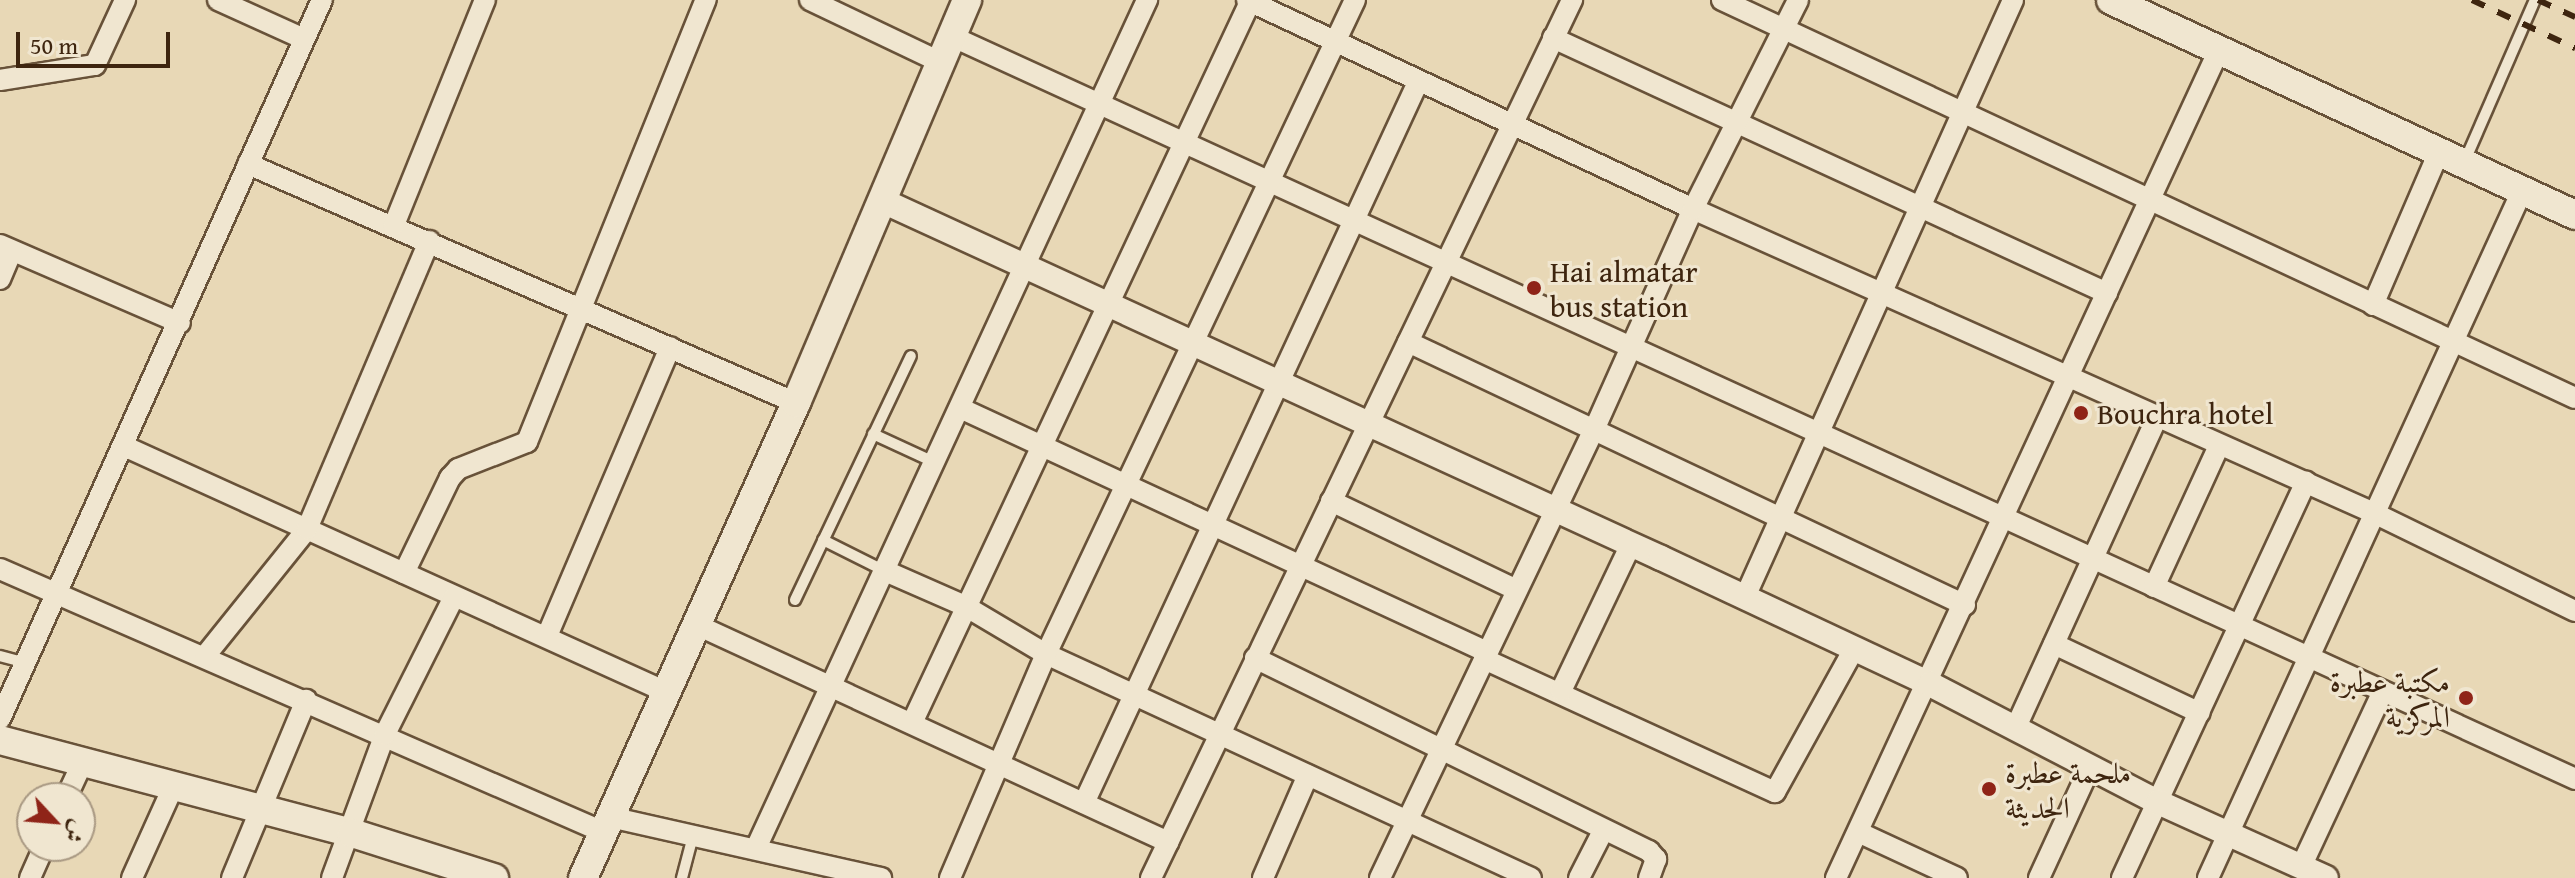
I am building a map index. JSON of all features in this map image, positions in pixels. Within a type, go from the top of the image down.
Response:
[{"type":"main road","points":[[583,878],[796,403],[967,0]]},
{"type":"main road","points":[[2111,0],[2575,215]]},
{"type":"main road","points":[[0,740],[352,833],[441,869],[494,878]]},
{"type":"street","points":[[0,80],[95,65],[125,0]]},
{"type":"street","points":[[218,0],[304,39]]},
{"type":"street","points":[[0,719],[126,447],[322,0]]},
{"type":"street","points":[[394,225],[485,0]]},
{"type":"street","points":[[404,573],[450,478],[458,469],[527,442],[706,0]]},
{"type":"street","points":[[810,0],[1099,104],[1447,259],[1632,349],[2575,779]]},
{"type":"street","points":[[757,846],[1147,0]]},
{"type":"street","points":[[950,878],[996,763],[1046,654],[1355,0]]},
{"type":"street","points":[[1151,878],[1572,0]]},
{"type":"street","points":[[1722,0],[2575,398]]},
{"type":"street","points":[[1380,878],[1438,750],[1632,349],[1693,209],[1798,0]]},
{"type":"street","points":[[1745,597],[2013,0]]},
{"type":"street","points":[[912,723],[1248,1],[1693,209],[2376,514],[2575,611]]},
{"type":"street","points":[[1553,38],[2107,293]]},
{"type":"street","points":[[1836,878],[1930,684],[2219,50]]},
{"type":"street","points":[[1084,803],[1418,82]]},
{"type":"street","points":[[2373,305],[2452,158]]},
{"type":"street","points":[[248,164],[580,306],[796,403]]},
{"type":"street","points":[[2208,878],[2522,191]]},
{"type":"street","points":[[883,201],[1107,306],[1370,422],[1745,597],[1930,684],[2158,802],[2326,878]]},
{"type":"street","points":[[205,656],[307,529],[429,241]]},
{"type":"street","points":[[0,279],[6,248],[180,323]]},
{"type":"street","points":[[1408,342],[1965,605]]},
{"type":"street","points":[[547,636],[670,347]]},
{"type":"street","points":[[960,408],[1299,565],[1775,792],[1854,649]]},
{"type":"street","points":[[2016,727],[2157,417]]},
{"type":"street","points":[[2154,587],[2219,446]]},
{"type":"street","points":[[126,447],[666,692]]},
{"type":"street","points":[[2122,878],[2306,482]]},
{"type":"street","points":[[1331,501],[1517,590]]},
{"type":"street","points":[[1561,691],[1631,544]]},
{"type":"street","points":[[0,569],[385,734],[606,824],[694,834],[757,846],[881,878]]},
{"type":"street","points":[[883,570],[965,606],[1046,654],[1531,878]]},
{"type":"street","points":[[332,878],[352,833],[385,734],[454,597]]},
{"type":"street","points":[[697,625],[1168,842]]},
{"type":"street","points":[[2054,644],[2200,713]]},
{"type":"street","points":[[1255,658],[1654,854],[1649,878]]},
{"type":"street","points":[[2301,867],[2382,693]]},
{"type":"street","points":[[232,878],[306,700]]},
{"type":"street","points":[[73,782],[82,763]]},
{"type":"street","points":[[2039,878],[2090,767]]},
{"type":"street","points":[[1263,878],[1308,775]]},
{"type":"street","points":[[132,878],[173,787]]},
{"type":"street","points":[[1579,878],[1603,831]]},
{"type":"street","points":[[1858,832],[1948,876]]},
{"type":"lane","points":[[2452,158],[2535,0]]},
{"type":"lane","points":[[795,600],[911,356]]},
{"type":"lane","points":[[873,434],[934,462]]},
{"type":"lane","points":[[823,540],[883,570]]},
{"type":"lane","points":[[0,656],[27,663]]},
{"type":"lane","points":[[682,878],[694,834]]},
{"type":"railway","points":[[2472,0],[2575,48]]},
{"type":"railway","points":[[2538,0],[2575,17]]},
{"type":"place","name":"Hai almatar bus station","points":[[1534,288]]},
{"type":"place","name":"Bouchra hotel","points":[[2081,413]]},
{"type":"place","name":"مكتبة عطبرة المركزية","points":[[2466,698]]},
{"type":"place","name":"ملحمة عطبرة الحديثة","points":[[1989,789]]}]
